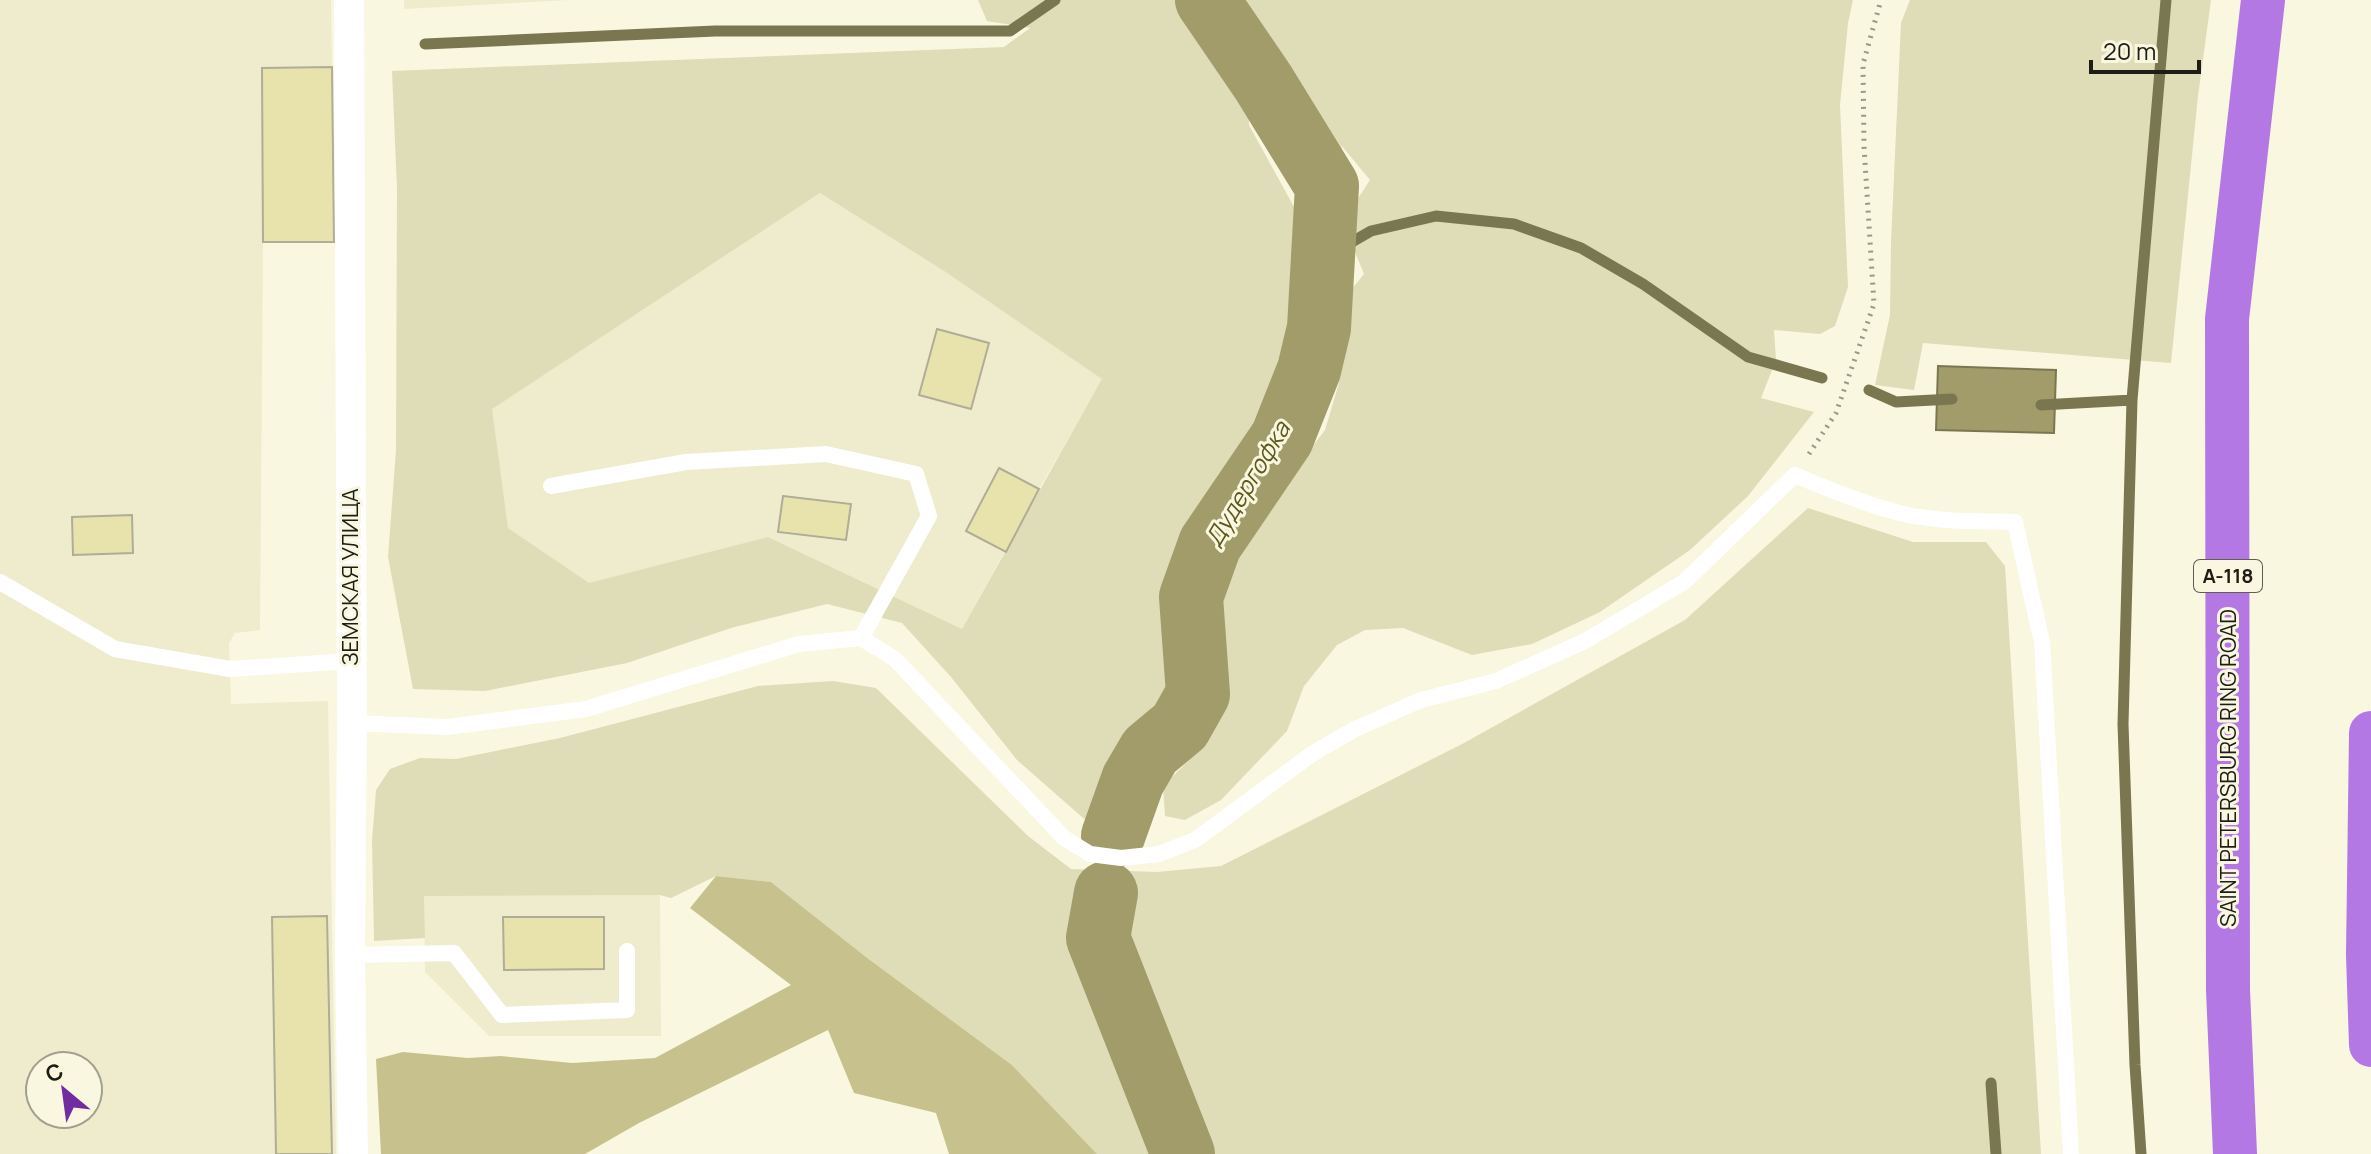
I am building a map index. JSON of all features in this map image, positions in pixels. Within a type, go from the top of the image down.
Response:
[{"type":"highway","name":"SAINT PETERSBURG RING ROAD","points":[[2235,1154],[2228,990],[2227,319],[2263,0]]},
{"type":"highway","points":[[2371,733],[2368,955],[2371,1045]]},
{"type":"street","name":"ЗЕМСКАЯ УЛИЦА","points":[[349,0],[353,1154]]},
{"type":"lane","points":[[551,486],[686,462],[826,454],[916,474],[929,516],[861,638]]},
{"type":"lane","points":[[352,723],[448,727],[586,709],[799,644],[861,638],[895,659],[1064,838],[1090,854],[1121,858],[1159,854],[1195,840],[1273,786],[1312,754],[1355,729],[1421,700],[1496,681],[1585,641],[1684,582],[1795,475],[1844,496],[1909,515],[1960,521],[2015,522],[2042,642],[2071,1154]]},
{"type":"lane","points":[[0,582],[115,649],[230,669],[350,661]]},
{"type":"lane","points":[[350,955],[454,953],[502,1015],[627,1010],[627,951]]},
{"type":"path","points":[[1795,475],[1836,413],[1874,304],[1864,146],[1863,64],[1881,0]]},
{"type":"shaded area","points":[[0,0],[331,0],[332,67],[262,68],[260,630],[235,633],[229,643],[231,704],[328,701],[336,1154],[0,1154]]},
{"type":"shaded area","points":[[404,0],[569,0],[404,9]]},
{"type":"shaded area","points":[[978,0],[1853,0],[1840,105],[1848,287],[1835,326],[1820,334],[1774,330],[1776,360],[1761,398],[1814,412],[1748,496],[1690,550],[1600,612],[1532,644],[1472,655],[1403,628],[1365,630],[1337,645],[1304,686],[1287,731],[1221,800],[1185,820],[1165,816],[1163,786],[1192,757],[1223,682],[1224,644],[1220,605],[1232,565],[1250,528],[1325,430],[1339,383],[1346,296],[1364,274],[1350,240],[1357,200],[1370,180],[1341,145],[1348,188],[1343,230],[1317,227],[1282,137],[1248,105],[1249,125],[1305,227],[1297,334],[1266,419],[1199,530],[1166,609],[1179,698],[1122,769],[1098,831],[1017,760],[951,677],[902,623],[827,604],[731,628],[627,663],[485,691],[413,689],[388,557],[396,450],[397,189],[392,71],[1004,47],[1030,28],[987,21]],"holes":[[[820,193],[944,271],[1102,379],[962,629],[768,537],[589,583],[508,528],[492,409]]]},
{"type":"shaded area","points":[[1910,0],[2211,0],[2198,96],[2171,363],[1923,343],[1914,390],[1875,385],[1890,315],[1901,23]]},
{"type":"shaded area","points":[[820,193],[944,271],[1103,379],[962,629],[768,537],[589,584],[508,528],[491,409]]},
{"type":"shaded area","points":[[1938,366],[2056,370],[2054,433],[1936,430]]},
{"type":"shaded area","points":[[1808,508],[1913,542],[1986,542],[2005,566],[2041,1154],[1097,1154],[1012,1065],[771,882],[716,876],[671,898],[660,895],[424,896],[425,938],[374,941],[372,841],[376,790],[390,769],[420,758],[456,759],[560,738],[758,686],[833,681],[876,688],[1028,836],[1071,869],[1157,872],[1221,866],[1464,743],[1685,620]]},
{"type":"shaded area","points":[[716,876],[771,882],[1012,1065],[1097,1154],[949,1154],[936,1113],[854,1093],[828,1030],[639,1123],[585,1154],[381,1154],[376,1059],[403,1052],[572,1063],[655,1058],[791,985],[690,908]]},
{"type":"shaded area","points":[[660,895],[661,1036],[489,1036],[425,972],[424,896]]},
{"type":"building","points":[[332,67],[334,242],[263,242],[262,68]]},
{"type":"building","points":[[937,329],[989,343],[971,409],[919,395]]},
{"type":"building","points":[[999,468],[1039,489],[1006,552],[966,531]]},
{"type":"building","points":[[783,496],[851,504],[846,540],[778,532]]},
{"type":"building","points":[[132,515],[133,553],[73,555],[72,517]]},
{"type":"building","points":[[327,916],[332,1154],[276,1154],[272,917]]},
{"type":"building","points":[[503,917],[604,917],[604,969],[504,970]]},
{"type":"waterway","points":[[425,44],[715,31],[1010,31],[1055,0]]},
{"type":"waterway","name":"Дудергофка","points":[[1113,836],[1133,780],[1150,751],[1180,726],[1198,694],[1191,597],[1210,544],[1282,438],[1309,370],[1319,328],[1327,186],[1263,82],[1207,0]]},
{"type":"waterway","points":[[2141,1154],[2123,724],[2132,400],[2166,0]]},
{"type":"waterway","points":[[1324,258],[1371,231],[1436,216],[1514,224],[1581,248],[1643,284],[1748,357],[1822,378]]},
{"type":"waterway","points":[[1869,390],[1896,402],[1952,399]]},
{"type":"waterway","points":[[2041,405],[2132,400]]},
{"type":"waterway","name":"Дудергофка","points":[[1106,893],[1098,938],[1183,1154]]},
{"type":"waterway","points":[[1991,1083],[1996,1154]]}]
